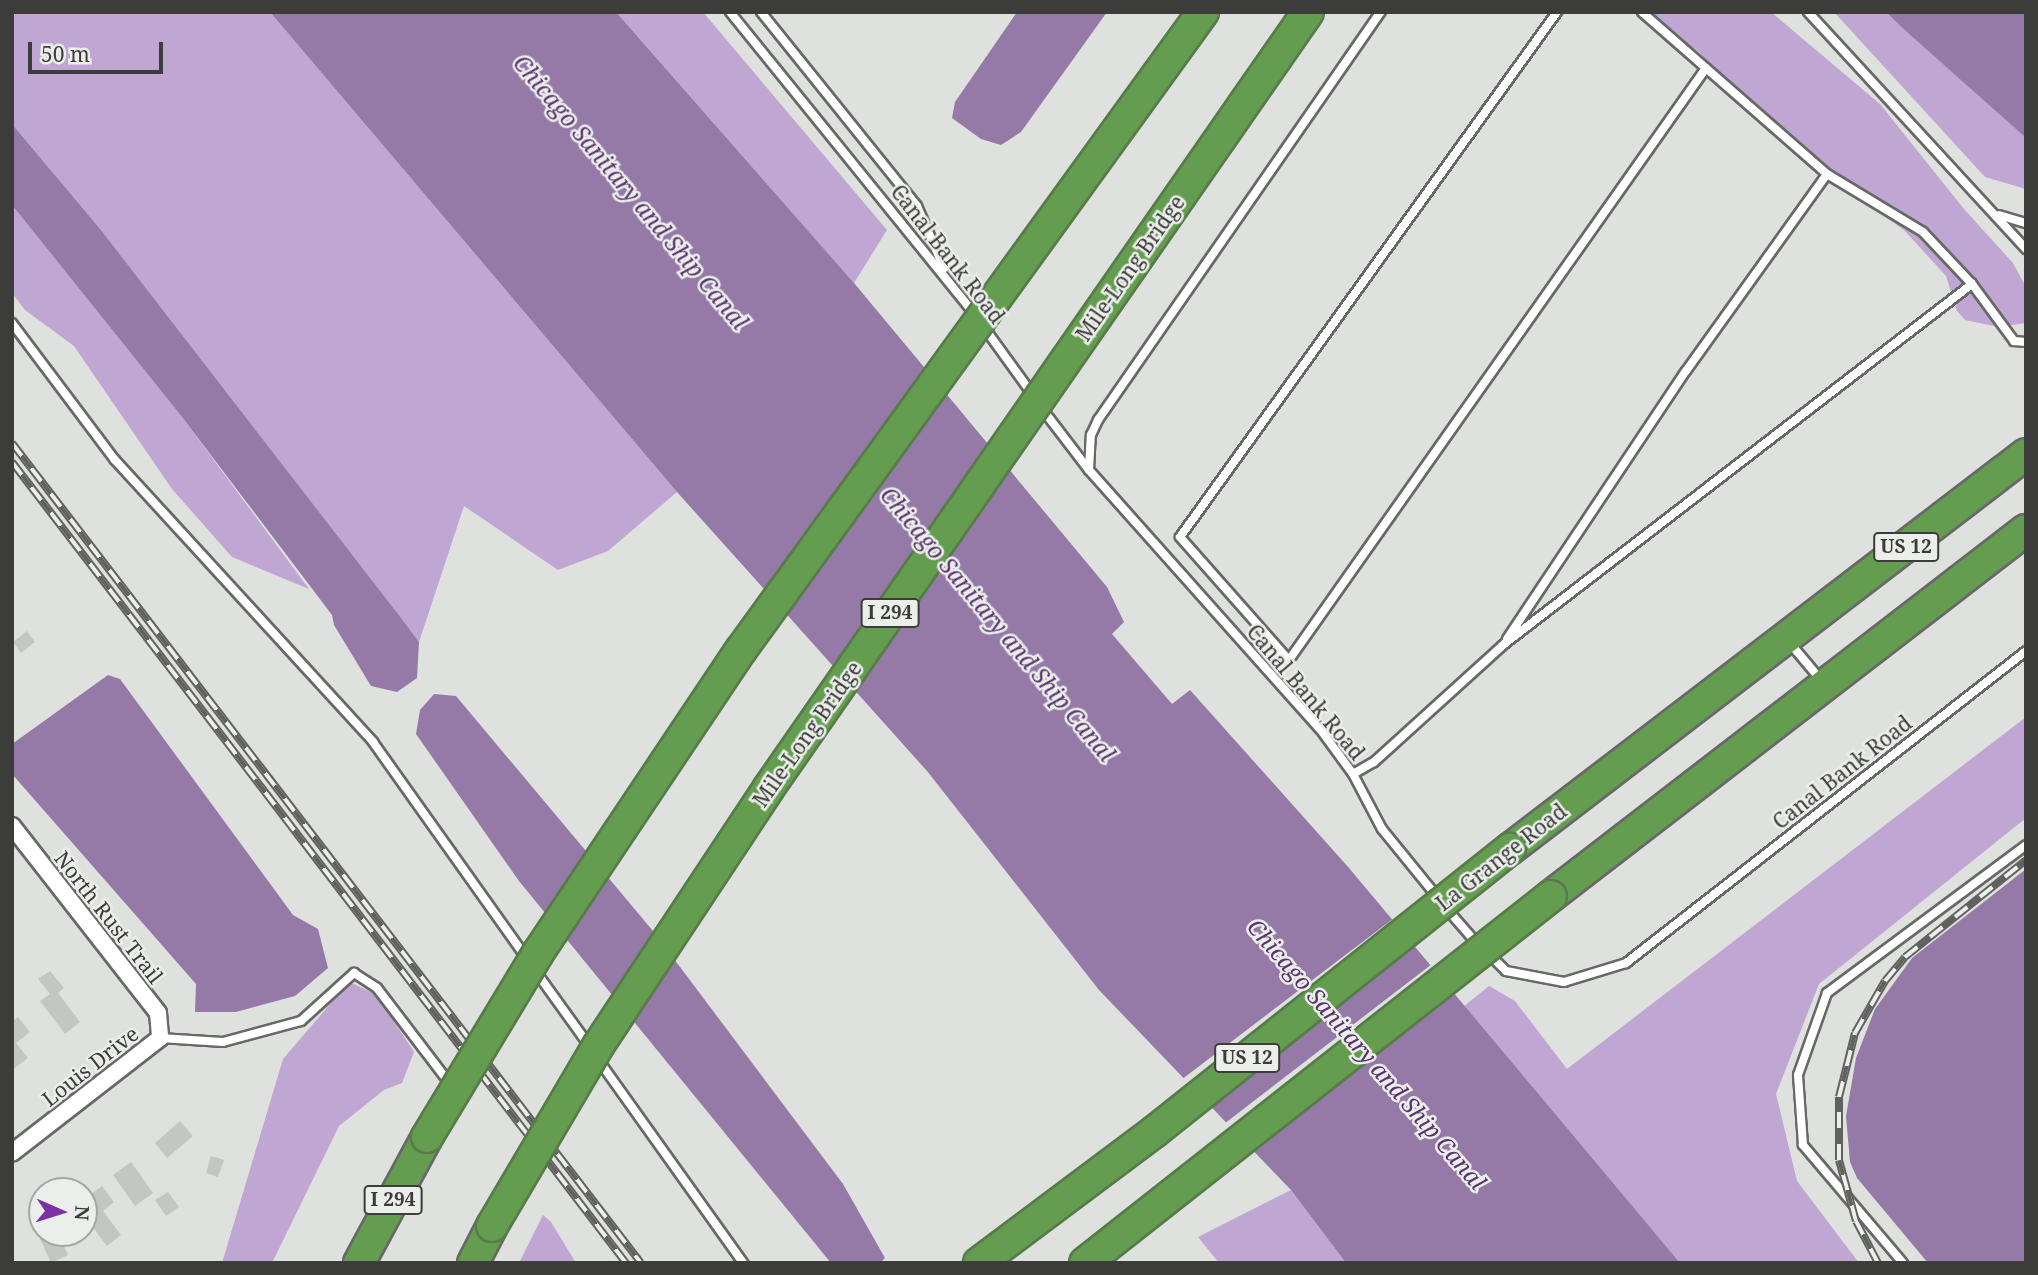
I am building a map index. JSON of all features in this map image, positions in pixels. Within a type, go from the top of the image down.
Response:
[{"type":"highway","name":"I 294","points":[[359,1263],[426,1137],[538,953],[741,650],[1203,12]]},
{"type":"highway","name":"Mile-Long Bridge","points":[[473,1263],[598,1046],[768,789],[1308,12]]},
{"type":"highway","name":"La Grange Road","points":[[979,1263],[1165,1123],[1510,849],[2026,454]]},
{"type":"highway","name":"US 12","points":[[1085,1263],[1551,896],[2026,530]]},
{"type":"street","name":"North Rust Trail","points":[[12,826],[158,1013],[160,1038]]},
{"type":"street","name":"Louis Drive","points":[[12,1153],[160,1038]]},
{"type":"lane","name":"Canal Bank Road","points":[[730,12],[948,277],[1089,470],[1320,729],[1353,774],[1382,829],[1469,937],[1506,971],[1564,982],[1626,963],[2026,651]]},
{"type":"lane","points":[[761,12],[917,206],[948,277]]},
{"type":"lane","points":[[1089,470],[1091,435],[1098,420],[1381,12]]},
{"type":"lane","points":[[1557,12],[1180,537],[1289,660],[1706,68]]},
{"type":"lane","points":[[1642,12],[1826,174],[1923,232],[1972,284],[2014,341],[2026,342]]},
{"type":"lane","points":[[1808,12],[1999,215],[2026,249]]},
{"type":"lane","points":[[1503,645],[1686,371],[1826,174]]},
{"type":"lane","points":[[1999,215],[2026,223]]},
{"type":"lane","points":[[1353,774],[1374,762],[1503,645],[1972,284]]},
{"type":"lane","points":[[12,323],[116,460],[373,742],[743,1263]]},
{"type":"lane","points":[[1787,639],[1825,685]]},
{"type":"lane","points":[[1903,1263],[1803,1145],[1798,1075],[1827,993],[2026,845]]},
{"type":"lane","points":[[160,1038],[223,1042],[301,1021],[354,972],[377,988],[444,1076]]},
{"type":"shaded area","points":[[12,12],[270,12],[677,492],[608,551],[558,570],[464,506],[419,642],[101,230],[12,124]]},
{"type":"shaded area","points":[[616,12],[703,12],[887,230],[854,283]]},
{"type":"shaded area","points":[[1645,12],[1771,12],[1880,104],[1964,209],[2013,263],[2026,287],[2026,323],[1999,327],[1965,320],[1957,311],[1946,276],[1904,230],[1792,151],[1699,52]]},
{"type":"shaded area","points":[[1834,12],[1886,12],[2026,138],[2026,189],[1985,177]]},
{"type":"shaded area","points":[[12,205],[182,417],[309,589],[232,557],[172,489],[74,346],[25,310],[12,293]]},
{"type":"shaded area","points":[[2026,717],[2026,818],[1819,984],[1776,1094],[1797,1181],[1859,1263],[1680,1263],[1463,1007],[1489,986],[1515,1001],[1567,1069]]},
{"type":"shaded area","points":[[349,982],[376,994],[414,1052],[402,1083],[384,1090],[339,1126],[272,1263],[222,1263],[283,1059]]},
{"type":"shaded area","points":[[1291,1190],[1346,1263],[1219,1263],[1198,1237]]},
{"type":"shaded area","points":[[543,1215],[551,1222],[576,1263],[519,1263]]},
{"type":"water","name":"Chicago Sanitary and Ship Canal","points":[[270,12],[616,12],[854,283],[1107,587],[1124,622],[1112,634],[1172,704],[1190,690],[1349,868],[1680,1263],[1346,1263],[1291,1190],[1099,990],[927,771],[677,492]]},
{"type":"water","points":[[1017,12],[1107,12],[1021,132],[1001,145],[981,139],[952,118],[955,102]]},
{"type":"water","points":[[1886,12],[2026,12],[2026,138],[1907,32]]},
{"type":"water","points":[[12,124],[101,230],[419,642],[417,678],[397,692],[371,686],[334,625],[332,615],[182,417],[12,205]]},
{"type":"water","points":[[108,675],[120,679],[293,915],[318,929],[328,968],[295,996],[236,1012],[195,1012],[196,984],[12,774],[12,744]]},
{"type":"water","points":[[434,694],[456,696],[653,931],[843,1184],[885,1258],[880,1263],[831,1263],[519,881],[416,734],[420,710]]},
{"type":"water","points":[[2026,869],[2026,1263],[1928,1263],[1857,1178],[1850,1162],[1846,1116],[1856,1058],[1875,1009],[1912,958]]},
{"type":"pier","points":[[1394,918],[1415,944],[1205,1105],[1181,1080]]},
{"type":"pier","points":[[1432,964],[1455,992],[1248,1150],[1224,1124]]},
{"type":"building","points":[[27,631],[35,642],[21,653],[13,642]]},
{"type":"building","points":[[50,971],[64,988],[58,993],[80,1022],[65,1034],[40,1001],[50,994],[38,979]]},
{"type":"building","points":[[18,1017],[30,1032],[16,1043],[28,1058],[12,1070],[12,1022]]},
{"type":"building","points":[[180,1121],[193,1136],[167,1158],[155,1143]]},
{"type":"building","points":[[211,1156],[224,1160],[218,1177],[206,1173]]},
{"type":"building","points":[[131,1162],[153,1193],[135,1206],[113,1175]]},
{"type":"building","points":[[102,1186],[114,1202],[103,1211],[121,1235],[107,1246],[98,1234],[98,1189]]},
{"type":"building","points":[[168,1192],[179,1207],[166,1216],[155,1200]]},
{"type":"building","points":[[44,1247],[64,1247],[68,1255],[51,1263]]},
{"type":"railway","points":[[12,443],[641,1263]]},
{"type":"railway","points":[[12,462],[626,1263]]},
{"type":"railway","points":[[1878,1263],[1856,1221],[1839,1160],[1839,1097],[1855,1033],[1885,981],[1905,957],[2026,860]]}]
